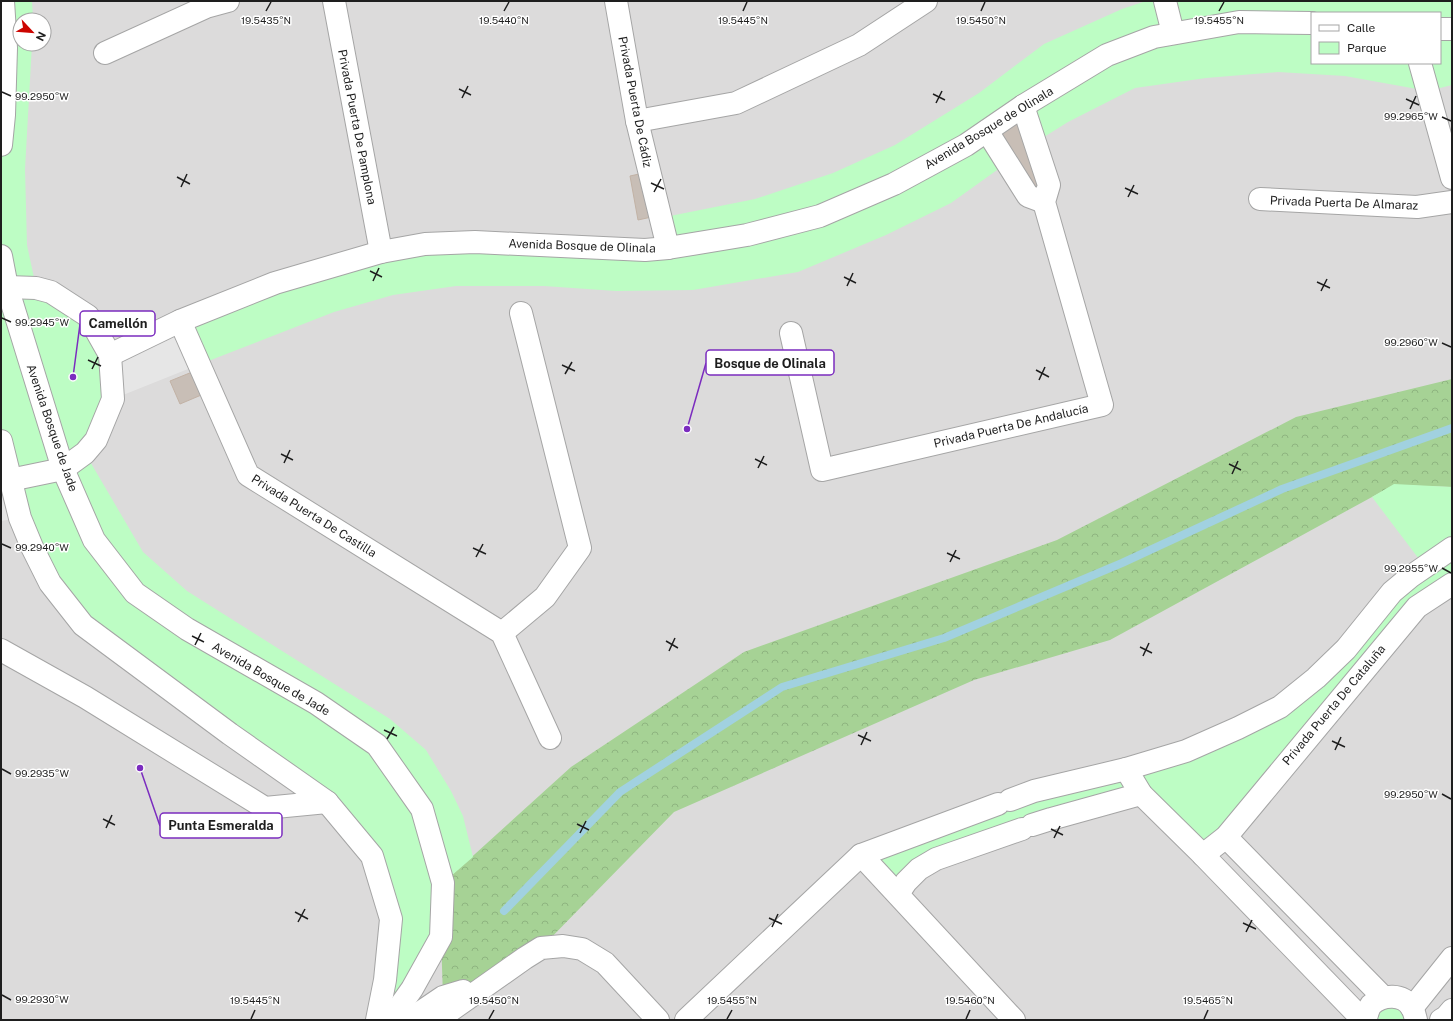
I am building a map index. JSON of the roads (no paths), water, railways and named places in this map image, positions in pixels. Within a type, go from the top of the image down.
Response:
[{"type":"street","points":[[1,145],[4,115],[6,48],[3,1]]},
{"type":"street","points":[[105,53],[206,7],[228,1]]},
{"type":"street","name":"Privada Puerta De Pamplona","points":[[334,1],[381,252]]},
{"type":"street","name":"Privada Puerta De Cádiz","points":[[616,1],[637,121],[668,248]]},
{"type":"street","points":[[637,121],[736,103],[859,45],[926,1]]},
{"type":"street","points":[[1165,1],[1173,33]]},
{"type":"street","name":"Avenida Bosque de Olinala","points":[[110,355],[180,321],[275,283],[381,252],[425,244],[476,242],[645,250],[668,248],[748,235],[820,216],[894,184],[966,145],[1024,106],[1107,55],[1154,37],[1240,22],[1311,23]]},
{"type":"street","points":[[1441,29],[1452,29]]},
{"type":"street","points":[[1420,64],[1452,178]]},
{"type":"street","name":"Privada Puerta De Andalucía","points":[[791,333],[822,470],[1102,405],[1044,202],[1049,185],[1024,106]]},
{"type":"street","points":[[987,130],[1028,196],[1044,202]]},
{"type":"street","name":"Privada Puerta De Almaraz","points":[[1260,199],[1417,207],[1452,202]]},
{"type":"street","name":"Avenida Bosque de Jade","points":[[1,256],[4,287],[63,469],[94,540],[135,593],[187,629],[316,703],[377,745],[422,809],[443,883],[442,937],[412,989],[390,1020]]},
{"type":"street","points":[[4,287],[36,288],[51,292],[88,316],[110,355],[113,399],[96,440],[85,453],[63,469],[5,479]]},
{"type":"street","points":[[521,313],[580,548],[545,597],[502,633],[550,738]]},
{"type":"street","name":"Privada Puerta De Castilla","points":[[180,321],[248,475],[502,633]]},
{"type":"street","points":[[1,441],[5,479],[32,547],[50,582],[83,624],[230,734],[327,802],[372,856],[391,919],[385,980],[377,1020]]},
{"type":"street","points":[[686,1020],[861,855],[1034,791],[1126,770],[1186,750],[1238,728],[1280,707],[1316,678],[1346,649],[1392,592],[1452,548]]},
{"type":"street","name":"Privada Puerta De Cataluña","points":[[1203,855],[1226,837],[1413,611],[1452,584]]},
{"type":"street","points":[[1,650],[85,697],[265,808],[327,802]]},
{"type":"street","points":[[1126,770],[1141,794],[1203,855],[1364,1020],[1370,1006],[1383,997],[1392,996],[1404,1000],[1414,1014],[1452,958]]},
{"type":"street","points":[[1034,791],[1035,824]]},
{"type":"street","points":[[898,894],[906,882],[919,869],[936,859],[1035,824],[1141,794]]},
{"type":"street","points":[[1226,837],[1383,997]]},
{"type":"street","points":[[861,855],[1014,1020]]},
{"type":"street","points":[[437,1020],[541,948],[563,946],[582,949],[605,963],[658,1020]]},
{"type":"street","points":[[409,1020],[443,997],[493,982]]},
{"type":"street","points":[[453,1020],[493,982]]},
{"type":"street","points":[[465,1020],[493,982]]},
{"type":"street","points":[[1441,1020],[1452,1010]]},
{"type":"waterway","points":[[504,911],[620,792],[782,687],[944,638],[1122,563],[1282,489],[1452,428]]},
{"type":"place","name":"Camellón","points":[[73,377]]},
{"type":"place","name":"Bosque de Olinala","points":[[687,429]]},
{"type":"place","name":"Punta Esmeralda","points":[[140,768]]}]
